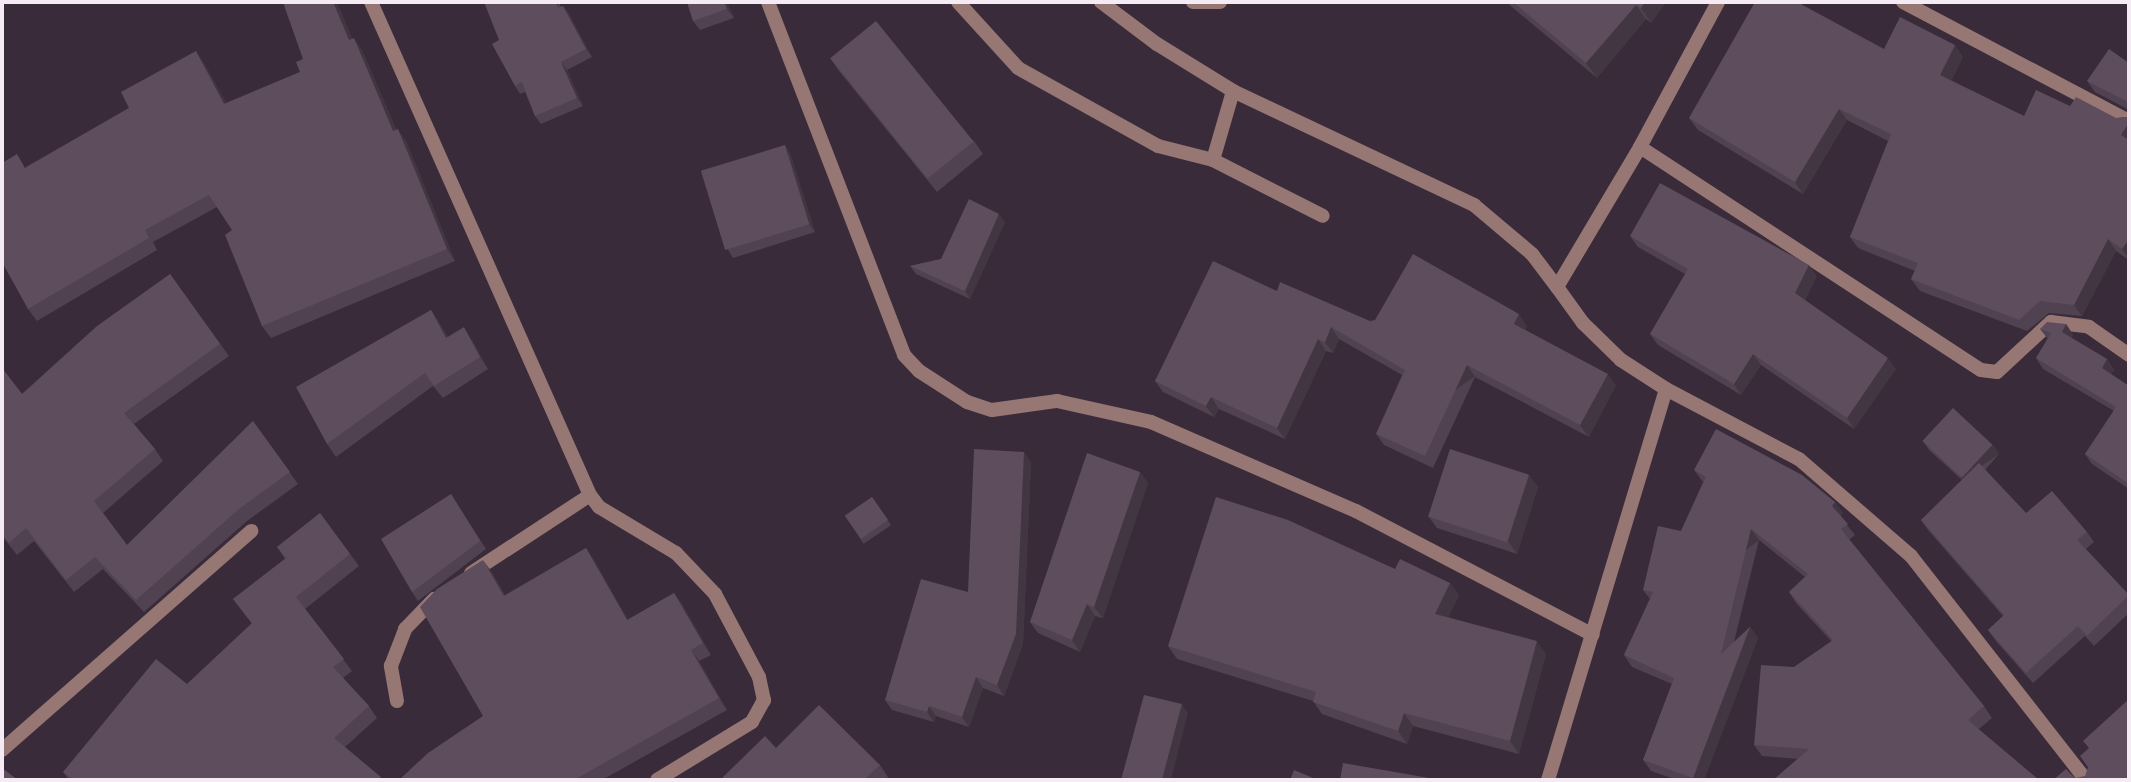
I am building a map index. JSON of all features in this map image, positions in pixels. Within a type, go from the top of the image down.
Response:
[{"type":"street","points":[[371,2],[590,495],[599,508],[676,553],[715,594],[759,677],[764,701],[752,722],[657,780]]},
{"type":"street","points":[[768,2],[904,355],[919,371],[967,402],[992,410],[1057,401],[1151,422],[1356,511],[1593,635]]},
{"type":"street","points":[[958,2],[1018,68],[1158,146],[1213,160],[1323,216]]},
{"type":"street","points":[[1101,2],[1157,44],[1233,91],[1474,205],[1532,254],[1583,323],[1621,360],[1667,389],[1799,459],[1911,556],[2087,780]]},
{"type":"street","points":[[1193,2],[1220,2]]},
{"type":"street","points":[[1557,287],[1640,147],[1718,2]]},
{"type":"street","points":[[1903,2],[2129,121]]},
{"type":"street","points":[[1213,160],[1233,91]]},
{"type":"street","points":[[1640,147],[1981,370],[1997,372],[2051,322],[2089,327],[2129,355]]},
{"type":"street","points":[[1548,780],[1667,389]]},
{"type":"street","points":[[397,701],[391,666],[405,629],[457,582],[590,495]]},
{"type":"street","points":[[2,750],[251,531]]},
{"type":"building","points":[[283,2],[333,2],[349,40],[354,38],[393,131],[398,129],[447,249],[262,326],[225,235],[232,230],[209,195],[145,230],[149,238],[28,309],[2,262],[2,163],[17,154],[25,168],[129,108],[121,92],[196,51],[224,104],[300,72],[296,62],[303,59]]},
{"type":"building","points":[[484,2],[556,2],[558,8],[563,6],[586,49],[561,62],[577,98],[535,116],[522,82],[515,86],[492,44],[499,40]]},
{"type":"building","points":[[687,2],[724,2],[727,9],[693,21]]},
{"type":"building","points":[[1513,2],[1645,2],[1641,8],[1636,5],[1586,63]]},
{"type":"building","points":[[1755,2],[1797,2],[1884,49],[1900,17],[1955,45],[1940,75],[2024,116],[2036,90],[2070,106],[2076,97],[2116,118],[2127,117],[2129,111],[2129,122],[2121,135],[2129,140],[2129,239],[2122,249],[2108,239],[2074,305],[2040,301],[2019,320],[1911,279],[1918,263],[1850,237],[1891,134],[1839,109],[1795,182],[1689,118]]},
{"type":"building","points":[[876,21],[974,141],[928,179],[830,58]]},
{"type":"building","points":[[2109,49],[2129,63],[2129,107],[2126,101],[2087,81]]},
{"type":"building","points":[[785,145],[809,224],[725,250],[701,171]]},
{"type":"building","points":[[1660,183],[1809,265],[1795,293],[1888,358],[1847,418],[1753,354],[1734,384],[1650,334],[1688,269],[1630,236]]},
{"type":"building","points":[[969,199],[999,214],[965,291],[910,266],[941,259]]},
{"type":"building","points":[[1413,254],[1519,314],[1514,324],[1608,374],[1580,425],[1467,365],[1425,456],[1376,434],[1405,370],[1331,327],[1325,342],[1318,339],[1277,428],[1211,397],[1206,406],[1155,381],[1213,261],[1277,291],[1280,282],[1370,321],[1375,320]]},
{"type":"building","points":[[170,274],[220,344],[124,413],[155,449],[94,501],[127,545],[253,421],[290,472],[239,509],[136,600],[95,557],[66,580],[26,528],[9,543],[2,534],[2,368],[22,394],[97,326]]},
{"type":"building","points":[[431,310],[446,338],[464,327],[480,357],[434,386],[425,373],[327,444],[296,387]]},
{"type":"building","points":[[2047,322],[2066,324],[2062,332],[2107,359],[2102,368],[2129,386],[2129,484],[2085,454],[2116,407],[2036,358],[2051,333],[2040,329]]},
{"type":"building","points":[[1953,408],[1992,445],[1962,478],[1922,441]]},
{"type":"building","points":[[1716,429],[1802,475],[1835,502],[1832,506],[1848,524],[1841,529],[1984,706],[1968,720],[2039,780],[1773,780],[1809,749],[1754,745],[1761,665],[1794,667],[1833,640],[1789,592],[1808,574],[1751,529],[1721,654],[1750,627],[1693,778],[1643,760],[1674,678],[1624,655],[1653,592],[1643,590],[1658,526],[1681,531],[1706,477],[1694,470]]},
{"type":"building","points":[[974,449],[1024,452],[1016,634],[997,685],[976,677],[962,717],[929,706],[927,712],[885,700],[921,579],[968,592]]},
{"type":"building","points":[[1450,449],[1529,475],[1507,542],[1428,517]]},
{"type":"building","points":[[1087,453],[1140,472],[1094,607],[1087,604],[1072,640],[1030,622]]},
{"type":"building","points":[[1979,463],[2026,513],[2052,491],[2087,532],[2077,540],[2129,595],[2087,636],[2078,626],[2026,673],[1988,630],[2004,615],[1921,520]]},
{"type":"building","points":[[451,494],[480,541],[412,592],[381,539]]},
{"type":"building","points":[[872,497],[888,520],[861,539],[845,516]]},
{"type":"building","points":[[1216,497],[1288,520],[1395,569],[1400,559],[1450,583],[1435,614],[1537,641],[1510,741],[1404,713],[1398,731],[1313,702],[1316,692],[1168,646]]},
{"type":"building","points":[[320,513],[350,554],[296,597],[344,659],[333,667],[369,706],[334,738],[381,777],[378,780],[74,780],[63,772],[156,659],[187,684],[252,623],[233,599],[286,558],[277,547]]},
{"type":"building","points":[[586,548],[627,620],[674,593],[703,643],[691,650],[719,698],[574,780],[399,780],[428,753],[483,716],[420,607],[437,589],[483,560],[504,596]]},
{"type":"building","points":[[1144,695],[1182,704],[1162,780],[1121,780]]},
{"type":"building","points":[[2129,699],[2129,780],[2053,780],[2066,769],[2075,778],[2085,776],[2088,767],[2080,756],[2089,748],[2083,741]]},
{"type":"building","points":[[819,705],[880,765],[864,780],[720,780],[765,736],[776,748]]},
{"type":"building","points":[[1343,763],[1441,780],[1340,780]]},
{"type":"building","points":[[2,768],[18,780],[2,780]]},
{"type":"building","points":[[1294,770],[1318,780],[1290,780]]}]
